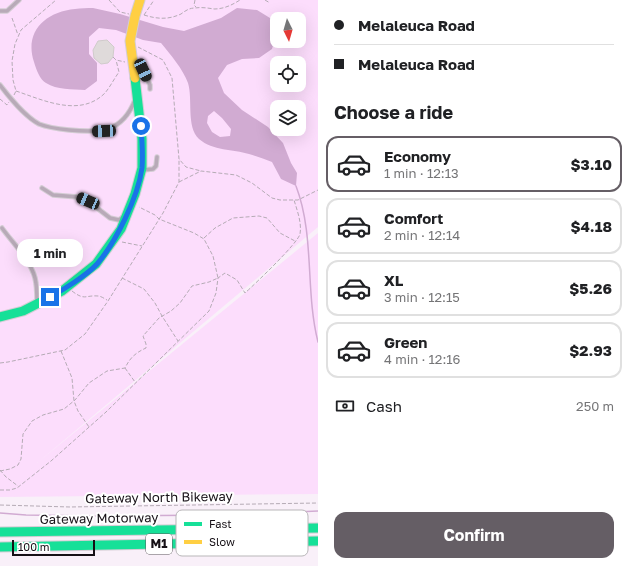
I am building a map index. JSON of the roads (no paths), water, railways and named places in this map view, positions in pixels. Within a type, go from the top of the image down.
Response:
[{"type":"main road","points":[[0,317],[23,311],[68,286],[96,264],[121,229],[135,194],[141,170],[142,139],[132,43],[140,0]]},
{"type":"main road","name":"Gateway Motorway","points":[[308,528],[318,528]]},
{"type":"main road","name":"Gateway Motorway","points":[[0,532],[176,530]]},
{"type":"main road","name":"Gateway Motorway","points":[[308,541],[318,541]]},
{"type":"main road","name":"Gateway Motorway","points":[[0,547],[176,544]]},
{"type":"lane","points":[[0,12],[7,11],[19,0]]},
{"type":"lane","points":[[133,64],[143,70],[150,85],[150,89]]},
{"type":"lane","points":[[0,85],[27,114],[39,123],[51,128],[85,132],[104,131],[121,122],[130,112],[137,96]]},
{"type":"lane","points":[[141,170],[152,169],[156,166],[156,157]]},
{"type":"lane","points":[[42,188],[53,195],[78,197],[88,201],[110,218],[120,220],[126,216]]},
{"type":"lane","points":[[2,228],[28,263],[35,276],[37,304]]},
{"type":"waterway","points":[[296,186],[306,224],[314,323],[318,342]]},
{"type":"waterway","points":[[308,511],[318,511]]},
{"type":"waterway","points":[[0,513],[95,516],[176,515]]}]
